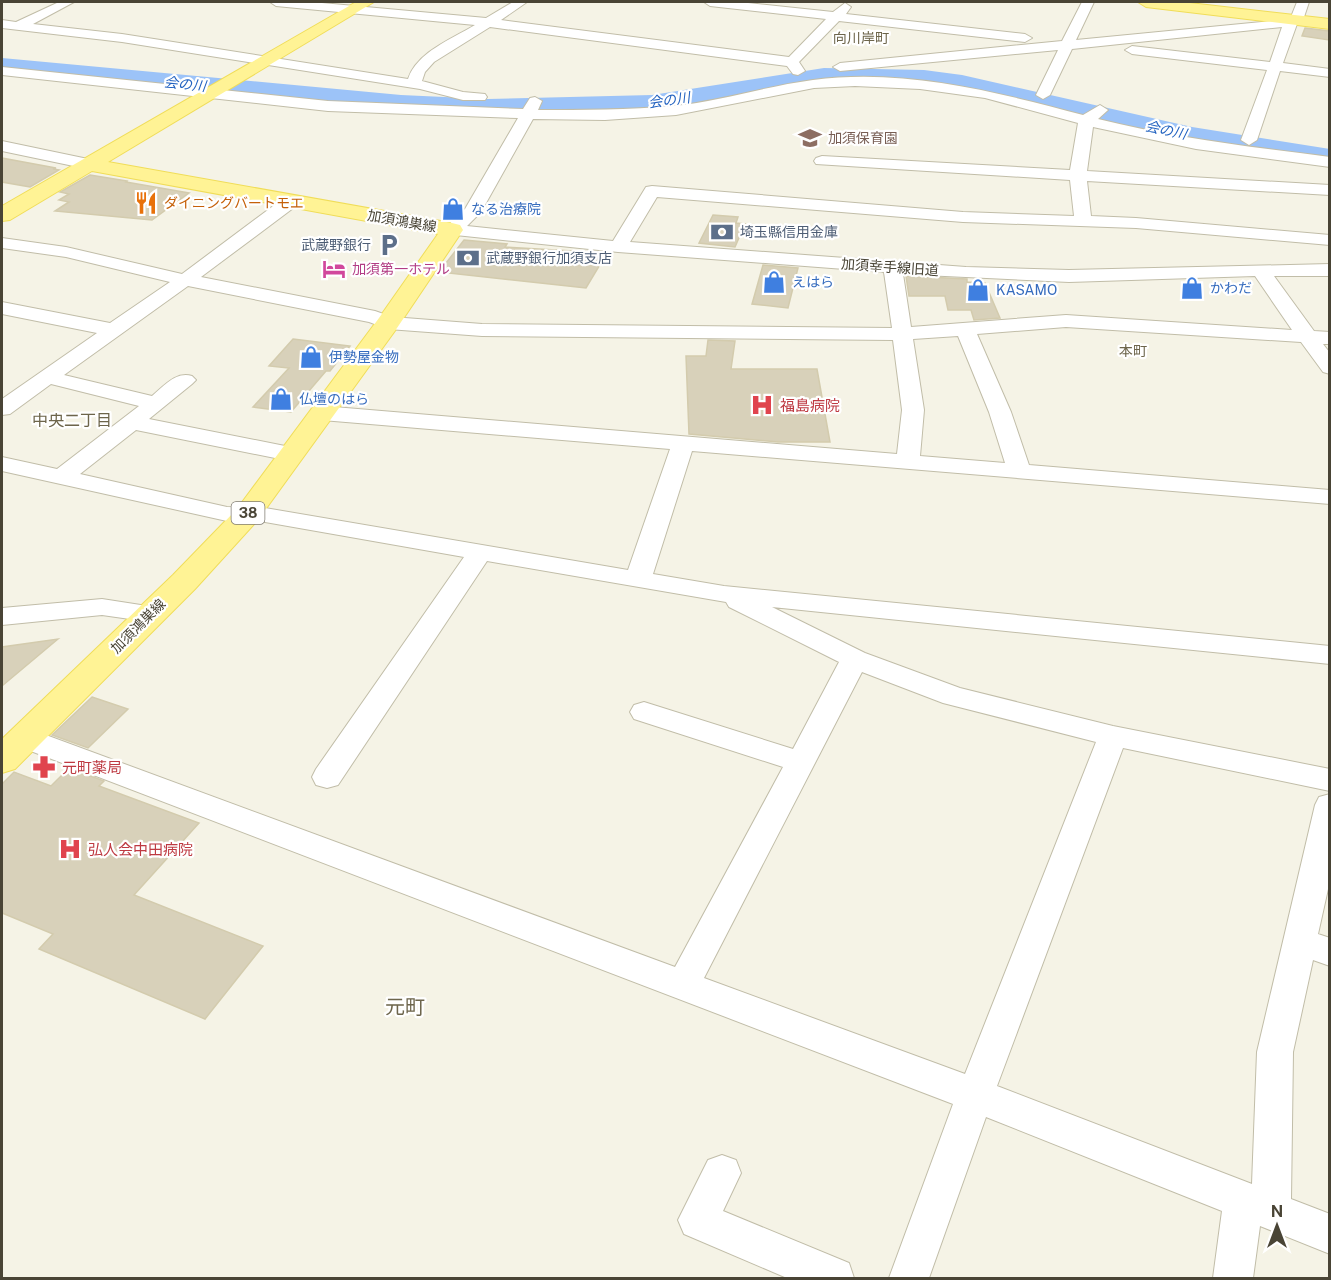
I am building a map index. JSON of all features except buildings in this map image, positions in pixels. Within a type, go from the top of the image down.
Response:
[{"type":"main road","points":[[1146,2],[1329,24]]},
{"type":"main road","points":[[2,214],[359,5]]},
{"type":"main road","name":"加須鴻巣線","points":[[2,760],[151,614],[247,515],[388,323],[452,230],[88,164]]},
{"type":"street","points":[[2,33],[68,2]]},
{"type":"street","points":[[276,2],[359,5],[795,66],[856,72],[921,85],[986,94],[1123,130],[1196,144],[1329,162]]},
{"type":"street","points":[[414,84],[418,71],[429,58],[521,2]]},
{"type":"street","points":[[710,2],[1329,73]]},
{"type":"street","points":[[775,75],[795,66],[849,2]]},
{"type":"street","points":[[1043,95],[1072,44],[1088,2]]},
{"type":"street","points":[[1249,140],[1303,2]]},
{"type":"street","points":[[2,24],[122,38],[414,84],[452,94],[532,107],[605,115],[676,110],[856,72],[1072,44],[1273,25],[1294,21]]},
{"type":"street","points":[[2,58],[328,106],[532,107],[602,99]]},
{"type":"street","points":[[2,71],[217,88],[427,96],[452,94]]},
{"type":"street","points":[[856,72],[922,72],[1043,95],[1107,110],[1086,120]]},
{"type":"street","points":[[452,230],[472,212],[532,107]]},
{"type":"street","points":[[1134,117],[1249,140],[1329,150]]},
{"type":"street","points":[[1083,221],[1078,175],[1086,120]]},
{"type":"street","points":[[2,147],[88,164]]},
{"type":"street","points":[[814,206],[819,172],[831,147]]},
{"type":"street","points":[[819,172],[1078,175],[1329,190]]},
{"type":"street","points":[[618,247],[652,191],[963,217],[1136,223],[1329,240]]},
{"type":"street","points":[[2,409],[185,280],[290,202]]},
{"type":"street","name":"加須幸手線旧道","points":[[452,230],[618,247],[893,267],[1069,276],[1329,270]]},
{"type":"street","points":[[2,243],[66,252],[185,280],[375,317],[388,323],[482,330],[901,334],[1066,321],[1329,338]]},
{"type":"street","points":[[893,267],[913,410],[908,463]]},
{"type":"street","points":[[1260,270],[1329,368]]},
{"type":"street","points":[[2,308],[113,330]]},
{"type":"street","points":[[964,329],[1000,412],[1020,472]]},
{"type":"street","points":[[47,377],[155,403]]},
{"type":"street","points":[[63,476],[185,380]]},
{"type":"street","points":[[322,413],[1329,497]]},
{"type":"street","points":[[131,422],[290,454]]},
{"type":"street","points":[[638,579],[683,444]]},
{"type":"street","points":[[2,464],[227,514],[265,515],[724,594],[1329,656]]},
{"type":"street","points":[[327,777],[480,552]]},
{"type":"street","points":[[724,594],[855,659],[953,696],[1113,736],[1329,780]]},
{"type":"street","points":[[2,617],[102,607],[151,614]]},
{"type":"street","points":[[684,985],[855,659]]},
{"type":"street","points":[[644,712],[801,762]]},
{"type":"street","points":[[909,1278],[975,1095],[1113,736]]},
{"type":"street","points":[[25,738],[975,1095],[1329,1234]]},
{"type":"street","points":[[1233,1278],[1257,1206],[1275,1052],[1314,947],[1329,806]]},
{"type":"street","points":[[722,1173],[698,1220],[834,1278]]},
{"type":"waterway","name":"会の川","points":[[2,66],[401,103],[488,107],[652,103],[824,76],[924,78],[962,83],[1192,136],[1330,158]]},
{"type":"place","name":"加須保育園","points":[[810,138]]},
{"type":"place","name":"ダイニングバートモエ","points":[[146,203]]},
{"type":"place","name":"なる治療院","points":[[453,209]]},
{"type":"place","name":"埼玉縣信用金庫","points":[[722,232]]},
{"type":"place","name":"武蔵野銀行","points":[[389,245]]},
{"type":"place","name":"武蔵野銀行加須支店","points":[[468,258]]},
{"type":"place","name":"加須第一ホテル","points":[[334,269]]},
{"type":"place","name":"えはら","points":[[774,282]]},
{"type":"place","name":"かわだ","points":[[1192,288]]},
{"type":"place","name":"KASAMO","points":[[978,290]]},
{"type":"place","name":"伊勢屋金物","points":[[311,357]]},
{"type":"place","name":"仏壇のはら","points":[[281,399]]},
{"type":"place","name":"福島病院","points":[[762,405]]},
{"type":"place","name":"元町薬局","points":[[44,767]]},
{"type":"place","name":"弘人会中田病院","points":[[70,849]]},
{"type":"district","name":"向川岸町","points":[[861,38]]},
{"type":"district","name":"本町","points":[[1133,351]]},
{"type":"district","name":"中央二丁目","points":[[72,420]]},
{"type":"district","name":"元町","points":[[405,1007]]}]
